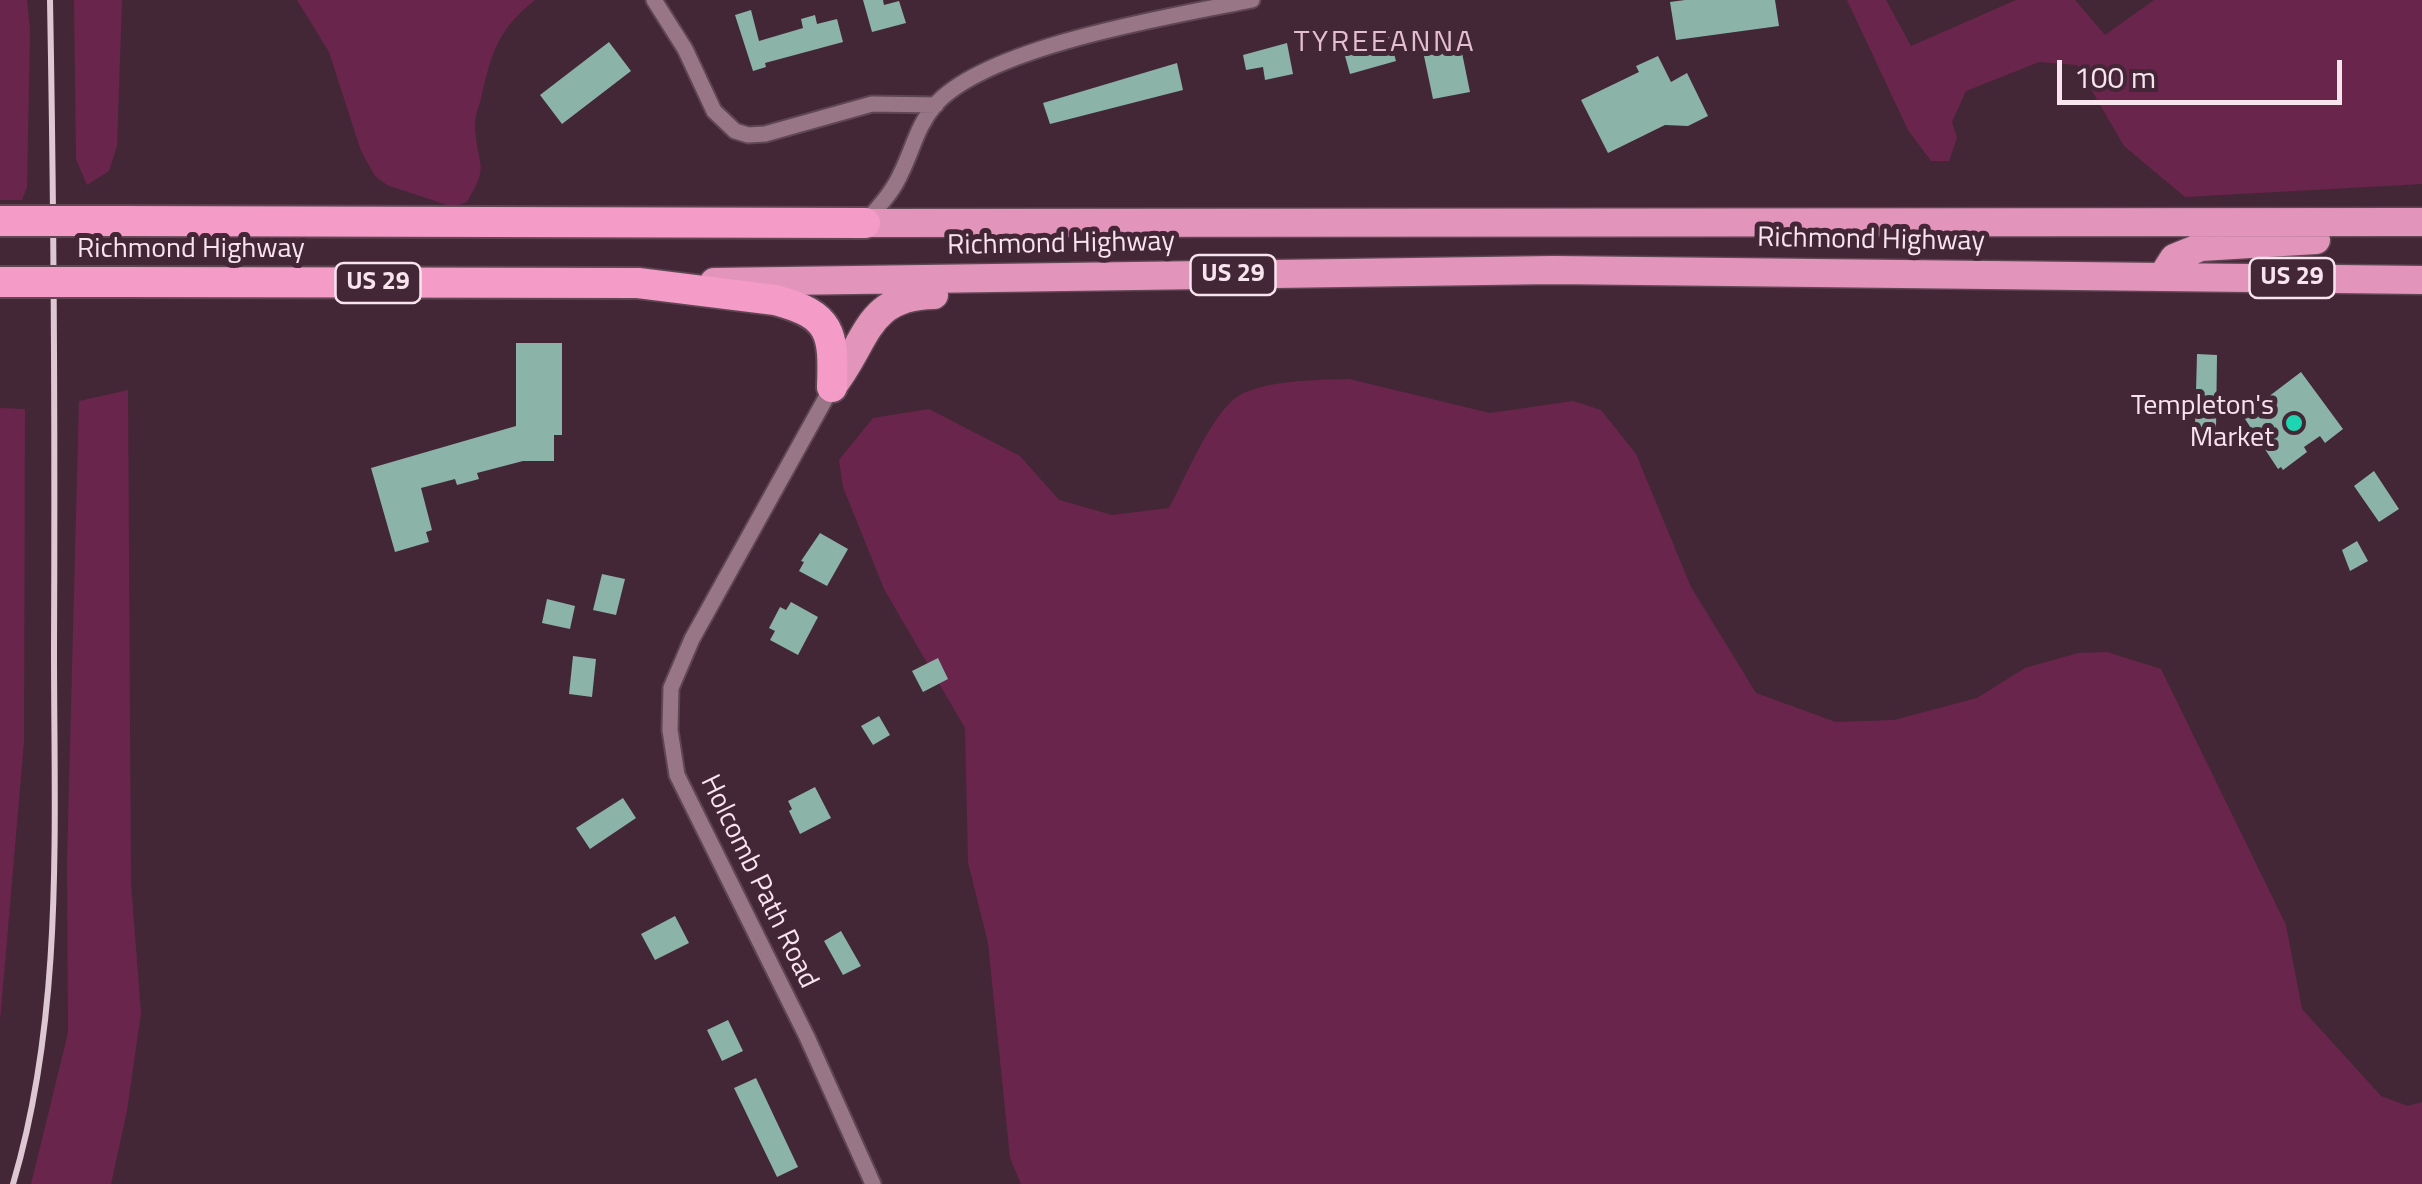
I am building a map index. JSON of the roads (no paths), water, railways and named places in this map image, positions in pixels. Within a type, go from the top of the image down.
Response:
[{"type":"highway","name":"Richmond Highway","points":[[0,221],[2422,222]]},
{"type":"highway","points":[[2162,276],[2180,254],[2201,247],[2422,235]]},
{"type":"highway","name":"Richmond Highway","points":[[0,282],[638,284],[1554,270],[2422,280]]},
{"type":"highway","points":[[832,387],[881,310],[913,295],[1418,289],[1679,272]]},
{"type":"highway","points":[[638,284],[795,305],[829,331],[832,387]]},
{"type":"street","points":[[654,0],[684,49],[714,112],[735,131],[765,134],[872,104],[936,105]]},
{"type":"street","points":[[865,222],[900,178],[919,128],[936,105],[977,74],[1076,40],[1252,0]]},
{"type":"street","name":"Holcomb Path Road","points":[[832,387],[692,639],[671,688],[670,730],[678,775],[807,1037],[873,1184]]},
{"type":"railway","points":[[13,1184],[41,1053],[53,919],[50,0]]},
{"type":"place","name":"Templeton's Market","points":[[2294,423]]},
{"type":"district","name":"TYREEANNA","points":[[1385,44]]}]
